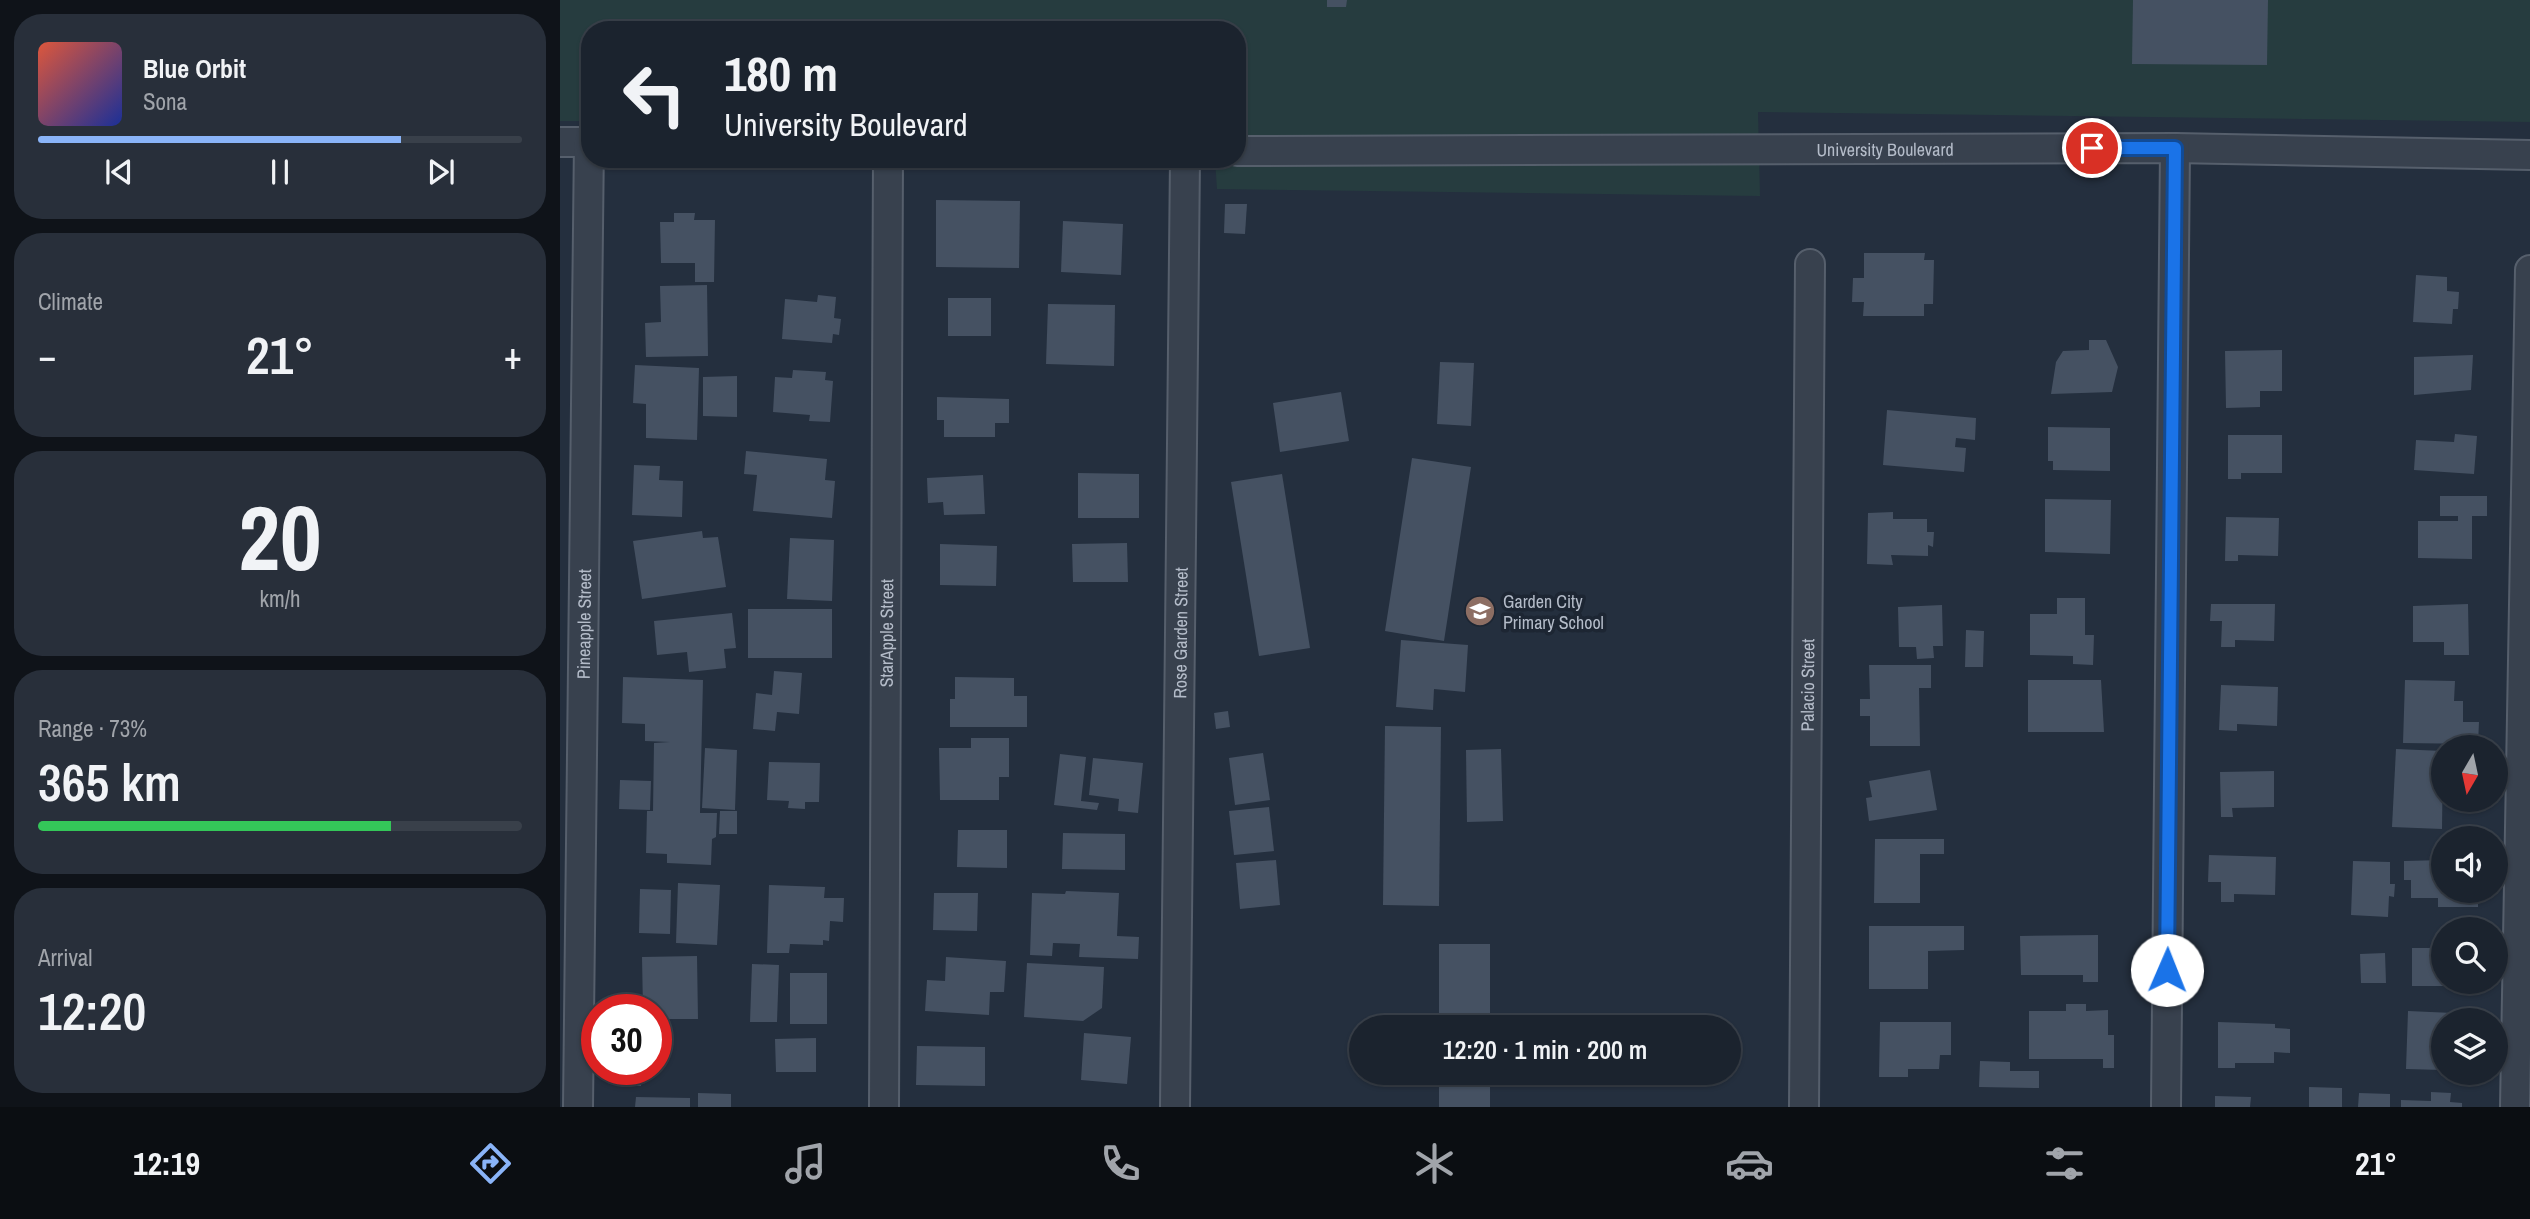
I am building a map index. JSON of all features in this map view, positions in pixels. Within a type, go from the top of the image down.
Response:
[{"type":"street","points":[[560,142],[581,141]]},
{"type":"street","points":[[2166,1107],[2175,148]]},
{"type":"street","name":"University Boulevard","points":[[1246,150],[2175,148],[2530,155]]},
{"type":"street","name":"Pineapple Street","points":[[578,1107],[589,168]]},
{"type":"street","name":"StarApple Street","points":[[884,1107],[888,168]]},
{"type":"street","name":"Rose Garden Street","points":[[1175,1107],[1185,168]]},
{"type":"street","name":"Palacio Street","points":[[1804,1107],[1810,264]]},
{"type":"street","points":[[2515,1107],[2530,270]]},
{"type":"green space","points":[[560,0],[2530,0],[2530,122],[1758,112],[1760,196],[1217,189],[1216,168],[1246,168],[1246,21],[581,21],[581,121],[560,121]]},
{"type":"building","points":[[1327,0],[1347,0],[1346,7],[1327,7]]},
{"type":"building","points":[[2133,0],[2268,0],[2267,65],[2132,64]]},
{"type":"building","points":[[936,200],[1020,201],[1019,268],[936,267]]},
{"type":"building","points":[[1225,204],[1247,204],[1245,234],[1224,233]]},
{"type":"building","points":[[674,213],[695,213],[694,220],[715,220],[714,282],[695,282],[695,263],[661,263],[660,222],[674,222]]},
{"type":"building","points":[[1063,221],[1123,224],[1121,275],[1061,272]]},
{"type":"building","points":[[1864,253],[1925,253],[1924,260],[1934,260],[1933,304],[1924,304],[1924,316],[1863,316],[1864,302],[1852,302],[1853,278],[1864,278]]},
{"type":"building","points":[[2416,275],[2447,277],[2447,291],[2459,292],[2458,309],[2453,309],[2452,324],[2413,322]]},
{"type":"building","points":[[707,285],[708,356],[646,357],[645,323],[661,322],[660,286]]},
{"type":"building","points":[[818,295],[836,297],[834,318],[841,319],[839,335],[833,334],[832,343],[782,339],[785,299],[817,302]]},
{"type":"building","points":[[948,298],[991,298],[991,336],[948,336]]},
{"type":"building","points":[[1048,304],[1115,305],[1114,366],[1046,364]]},
{"type":"building","points":[[2089,340],[2106,340],[2118,367],[2112,392],[2051,394],[2056,362],[2063,351],[2089,350]]},
{"type":"building","points":[[2282,350],[2282,391],[2260,391],[2260,407],[2226,408],[2225,351]]},
{"type":"building","points":[[2473,355],[2471,390],[2414,395],[2414,357]]},
{"type":"building","points":[[1440,362],[1474,363],[1471,426],[1437,424]]},
{"type":"building","points":[[635,365],[699,368],[697,440],[646,438],[646,404],[633,403]]},
{"type":"building","points":[[793,370],[826,372],[825,380],[833,381],[830,422],[809,421],[810,415],[773,412],[775,377],[792,378]]},
{"type":"building","points":[[737,376],[737,417],[703,416],[703,377]]},
{"type":"building","points":[[1341,392],[1349,441],[1280,452],[1273,403]]},
{"type":"building","points":[[937,397],[1009,399],[1009,423],[995,423],[995,437],[944,437],[944,420],[937,420]]},
{"type":"building","points":[[1887,410],[1976,418],[1975,440],[1956,438],[1955,447],[1966,448],[1964,472],[1883,465]]},
{"type":"building","points":[[2048,427],[2110,428],[2110,471],[2053,470],[2053,461],[2048,461]]},
{"type":"building","points":[[2455,434],[2477,436],[2474,474],[2414,470],[2416,440],[2454,442]]},
{"type":"building","points":[[2228,435],[2282,435],[2282,473],[2241,473],[2241,479],[2228,479]]},
{"type":"building","points":[[746,451],[827,459],[825,480],[835,481],[832,518],[753,511],[757,475],[744,474]]},
{"type":"building","points":[[1412,458],[1471,467],[1444,641],[1385,631]]},
{"type":"building","points":[[634,465],[660,466],[659,480],[683,481],[682,517],[632,515]]},
{"type":"building","points":[[1078,473],[1139,474],[1139,518],[1078,518]]},
{"type":"building","points":[[1282,474],[1310,648],[1259,656],[1231,482]]},
{"type":"building","points":[[983,475],[985,514],[944,515],[943,502],[928,503],[927,478]]},
{"type":"building","points":[[2440,496],[2487,496],[2487,516],[2472,516],[2472,559],[2418,558],[2418,521],[2458,521],[2458,516],[2440,516]]},
{"type":"building","points":[[2045,499],[2111,500],[2110,554],[2045,552]]},
{"type":"building","points":[[1893,512],[1893,519],[1927,519],[1927,532],[1934,532],[1933,547],[1928,545],[1928,556],[1891,555],[1893,565],[1867,564],[1868,513]]},
{"type":"building","points":[[2226,517],[2279,518],[2278,556],[2238,555],[2238,561],[2225,561]]},
{"type":"building","points":[[702,531],[703,538],[718,537],[726,587],[642,599],[633,541]]},
{"type":"building","points":[[790,538],[834,540],[832,601],[787,599]]},
{"type":"building","points":[[1127,543],[1128,582],[1073,582],[1072,544]]},
{"type":"building","points":[[940,544],[997,546],[996,586],[940,585]]},
{"type":"building","points":[[2057,598],[2085,598],[2085,635],[2094,635],[2093,665],[2073,664],[2073,656],[2030,655],[2030,614],[2057,614]]},
{"type":"building","points":[[2211,604],[2275,604],[2274,641],[2235,640],[2235,647],[2221,647],[2222,621],[2210,621]]},
{"type":"building","points":[[2468,604],[2469,655],[2444,655],[2444,642],[2413,642],[2413,606]]},
{"type":"building","points":[[1942,605],[1943,646],[1933,646],[1934,658],[1917,659],[1916,647],[1899,647],[1898,607]]},
{"type":"building","points":[[748,609],[832,609],[832,658],[748,658]]},
{"type":"building","points":[[732,613],[736,648],[724,649],[726,668],[689,672],[687,652],[657,655],[654,621]]},
{"type":"building","points":[[1966,630],[1984,631],[1983,667],[1965,667]]},
{"type":"building","points":[[1401,640],[1468,645],[1465,692],[1434,689],[1433,710],[1396,707]]},
{"type":"building","points":[[1869,665],[1931,665],[1931,688],[1919,688],[1920,746],[1870,746],[1870,716],[1860,716],[1860,699],[1870,699]]},
{"type":"building","points":[[774,671],[802,673],[799,714],[777,712],[775,731],[753,729],[756,693],[772,695]]},
{"type":"building","points":[[623,677],[703,680],[700,813],[717,813],[711,865],[667,863],[667,854],[646,853],[647,811],[653,811],[654,743],[670,742],[645,741],[645,724],[622,723]]},
{"type":"building","points":[[955,677],[1014,678],[1014,696],[1027,696],[1027,727],[950,727],[950,699],[955,699]]},
{"type":"building","points":[[2028,680],[2101,680],[2104,732],[2028,732]]},
{"type":"building","points":[[2405,680],[2455,681],[2454,701],[2463,701],[2463,722],[2479,722],[2478,735],[2431,735],[2431,743],[2403,743]]},
{"type":"building","points":[[2221,685],[2278,687],[2277,726],[2237,724],[2237,731],[2219,730]]},
{"type":"building","points":[[1228,711],[1230,727],[1216,729],[1214,713]]},
{"type":"building","points":[[1385,726],[1441,727],[1439,906],[1383,905]]},
{"type":"building","points":[[971,738],[1009,738],[1009,777],[999,777],[999,800],[940,800],[939,748],[971,748]]},
{"type":"building","points":[[705,748],[737,750],[735,810],[702,808]]},
{"type":"building","points":[[1501,749],[1503,821],[1467,822],[1466,750]]},
{"type":"building","points":[[2396,749],[2431,750],[2431,812],[2442,812],[2442,826],[2431,826],[2431,829],[2392,827]]},
{"type":"building","points":[[1263,753],[1270,800],[1235,805],[1229,758]]},
{"type":"building","points":[[1060,754],[1086,757],[1081,801],[1099,803],[1097,810],[1054,805]]},
{"type":"building","points":[[1093,758],[1143,763],[1138,813],[1118,811],[1119,799],[1089,795]]},
{"type":"building","points":[[769,762],[820,763],[819,802],[805,802],[805,809],[788,808],[789,801],[767,800]]},
{"type":"building","points":[[1930,770],[1937,810],[1869,821],[1866,798],[1872,797],[1869,781]]},
{"type":"building","points":[[2274,771],[2274,807],[2232,808],[2233,817],[2221,817],[2220,772]]},
{"type":"building","points":[[620,780],[651,781],[650,810],[619,809]]},
{"type":"building","points":[[1269,807],[1274,851],[1234,855],[1229,811]]},
{"type":"building","points":[[720,811],[737,811],[737,834],[719,834]]},
{"type":"building","points":[[958,830],[1007,830],[1007,868],[957,867]]},
{"type":"building","points":[[1063,833],[1125,834],[1125,870],[1062,869]]},
{"type":"building","points":[[1875,839],[1944,839],[1944,854],[1920,854],[1920,903],[1874,903]]},
{"type":"building","points":[[2209,855],[2276,857],[2275,895],[2234,894],[2234,902],[2221,902],[2221,882],[2208,882]]},
{"type":"building","points":[[1276,860],[1280,905],[1240,909],[1236,863]]},
{"type":"building","points":[[2431,860],[2431,898],[2411,898],[2411,880],[2404,880],[2404,861]]},
{"type":"building","points":[[2353,861],[2390,862],[2390,884],[2395,884],[2394,897],[2389,896],[2388,917],[2351,915]]},
{"type":"building","points":[[678,883],[720,885],[717,945],[676,943]]},
{"type":"building","points":[[769,885],[825,887],[824,898],[844,898],[843,922],[830,921],[829,941],[823,940],[823,945],[790,944],[789,953],[767,953]]},
{"type":"building","points":[[640,889],[671,890],[670,934],[639,933]]},
{"type":"building","points":[[1066,891],[1119,893],[1117,936],[1139,937],[1138,959],[1079,957],[1080,944],[1053,943],[1052,956],[1030,955],[1032,893],[1065,894]]},
{"type":"building","points":[[934,893],[978,893],[977,931],[933,930]]},
{"type":"building","points":[[2438,903],[2478,903],[2478,907],[2438,907]]},
{"type":"building","points":[[1869,926],[1964,926],[1964,950],[1928,951],[1928,989],[1869,989]]},
{"type":"building","points":[[2098,935],[2098,982],[2083,982],[2083,975],[2021,975],[2020,936]]},
{"type":"building","points":[[1439,944],[1490,944],[1490,1015],[1439,1015]]},
{"type":"building","points":[[2412,948],[2431,948],[2431,986],[2412,986]]},
{"type":"building","points":[[2385,953],[2386,983],[2361,983],[2360,954]]},
{"type":"building","points":[[697,956],[698,1019],[672,1019],[672,994],[643,994],[642,957]]},
{"type":"building","points":[[946,957],[1006,961],[1004,992],[990,992],[989,1015],[925,1011],[927,980],[945,981]]},
{"type":"building","points":[[1027,963],[1104,967],[1102,1008],[1083,1021],[1024,1017]]},
{"type":"building","points":[[752,964],[779,965],[777,1022],[750,1022]]},
{"type":"building","points":[[790,973],[827,973],[827,1024],[790,1024]]},
{"type":"building","points":[[2066,1004],[2086,1004],[2086,1011],[2108,1010],[2108,1035],[2114,1035],[2114,1068],[2103,1068],[2103,1059],[2029,1059],[2029,1011],[2066,1011]]},
{"type":"building","points":[[2408,1011],[2431,1012],[2431,1070],[2406,1069]]},
{"type":"building","points":[[1880,1022],[1951,1022],[1951,1055],[1940,1055],[1939,1069],[1908,1069],[1908,1077],[1879,1077]]},
{"type":"building","points":[[2218,1022],[2275,1024],[2275,1028],[2290,1029],[2290,1053],[2274,1052],[2274,1063],[2235,1063],[2235,1068],[2218,1068]]},
{"type":"building","points":[[1084,1033],[1131,1037],[1127,1084],[1081,1080]]},
{"type":"building","points":[[816,1038],[816,1072],[776,1072],[775,1039]]},
{"type":"building","points":[[917,1046],[985,1047],[985,1086],[916,1085]]},
{"type":"building","points":[[1980,1061],[2010,1062],[2010,1071],[2039,1071],[2039,1088],[1979,1087]]},
{"type":"building","points":[[1439,1085],[1490,1085],[1490,1107],[1439,1107]]},
{"type":"building","points":[[2309,1087],[2342,1088],[2342,1107],[2309,1107]]},
{"type":"building","points":[[2431,1092],[2451,1093],[2450,1102],[2462,1103],[2462,1107],[2401,1107],[2401,1100],[2431,1101]]},
{"type":"building","points":[[698,1093],[731,1094],[731,1107],[698,1107]]},
{"type":"building","points":[[2359,1093],[2390,1094],[2390,1107],[2358,1107]]},
{"type":"building","points":[[2215,1096],[2251,1097],[2250,1107],[2215,1107]]},
{"type":"building","points":[[636,1097],[690,1098],[690,1107],[635,1107]]},
{"type":"place","name":"Garden City Primary School","points":[[1480,611]]},
{"type":"route","points":[[2092,148],[2175,148],[2167,970]]}]
